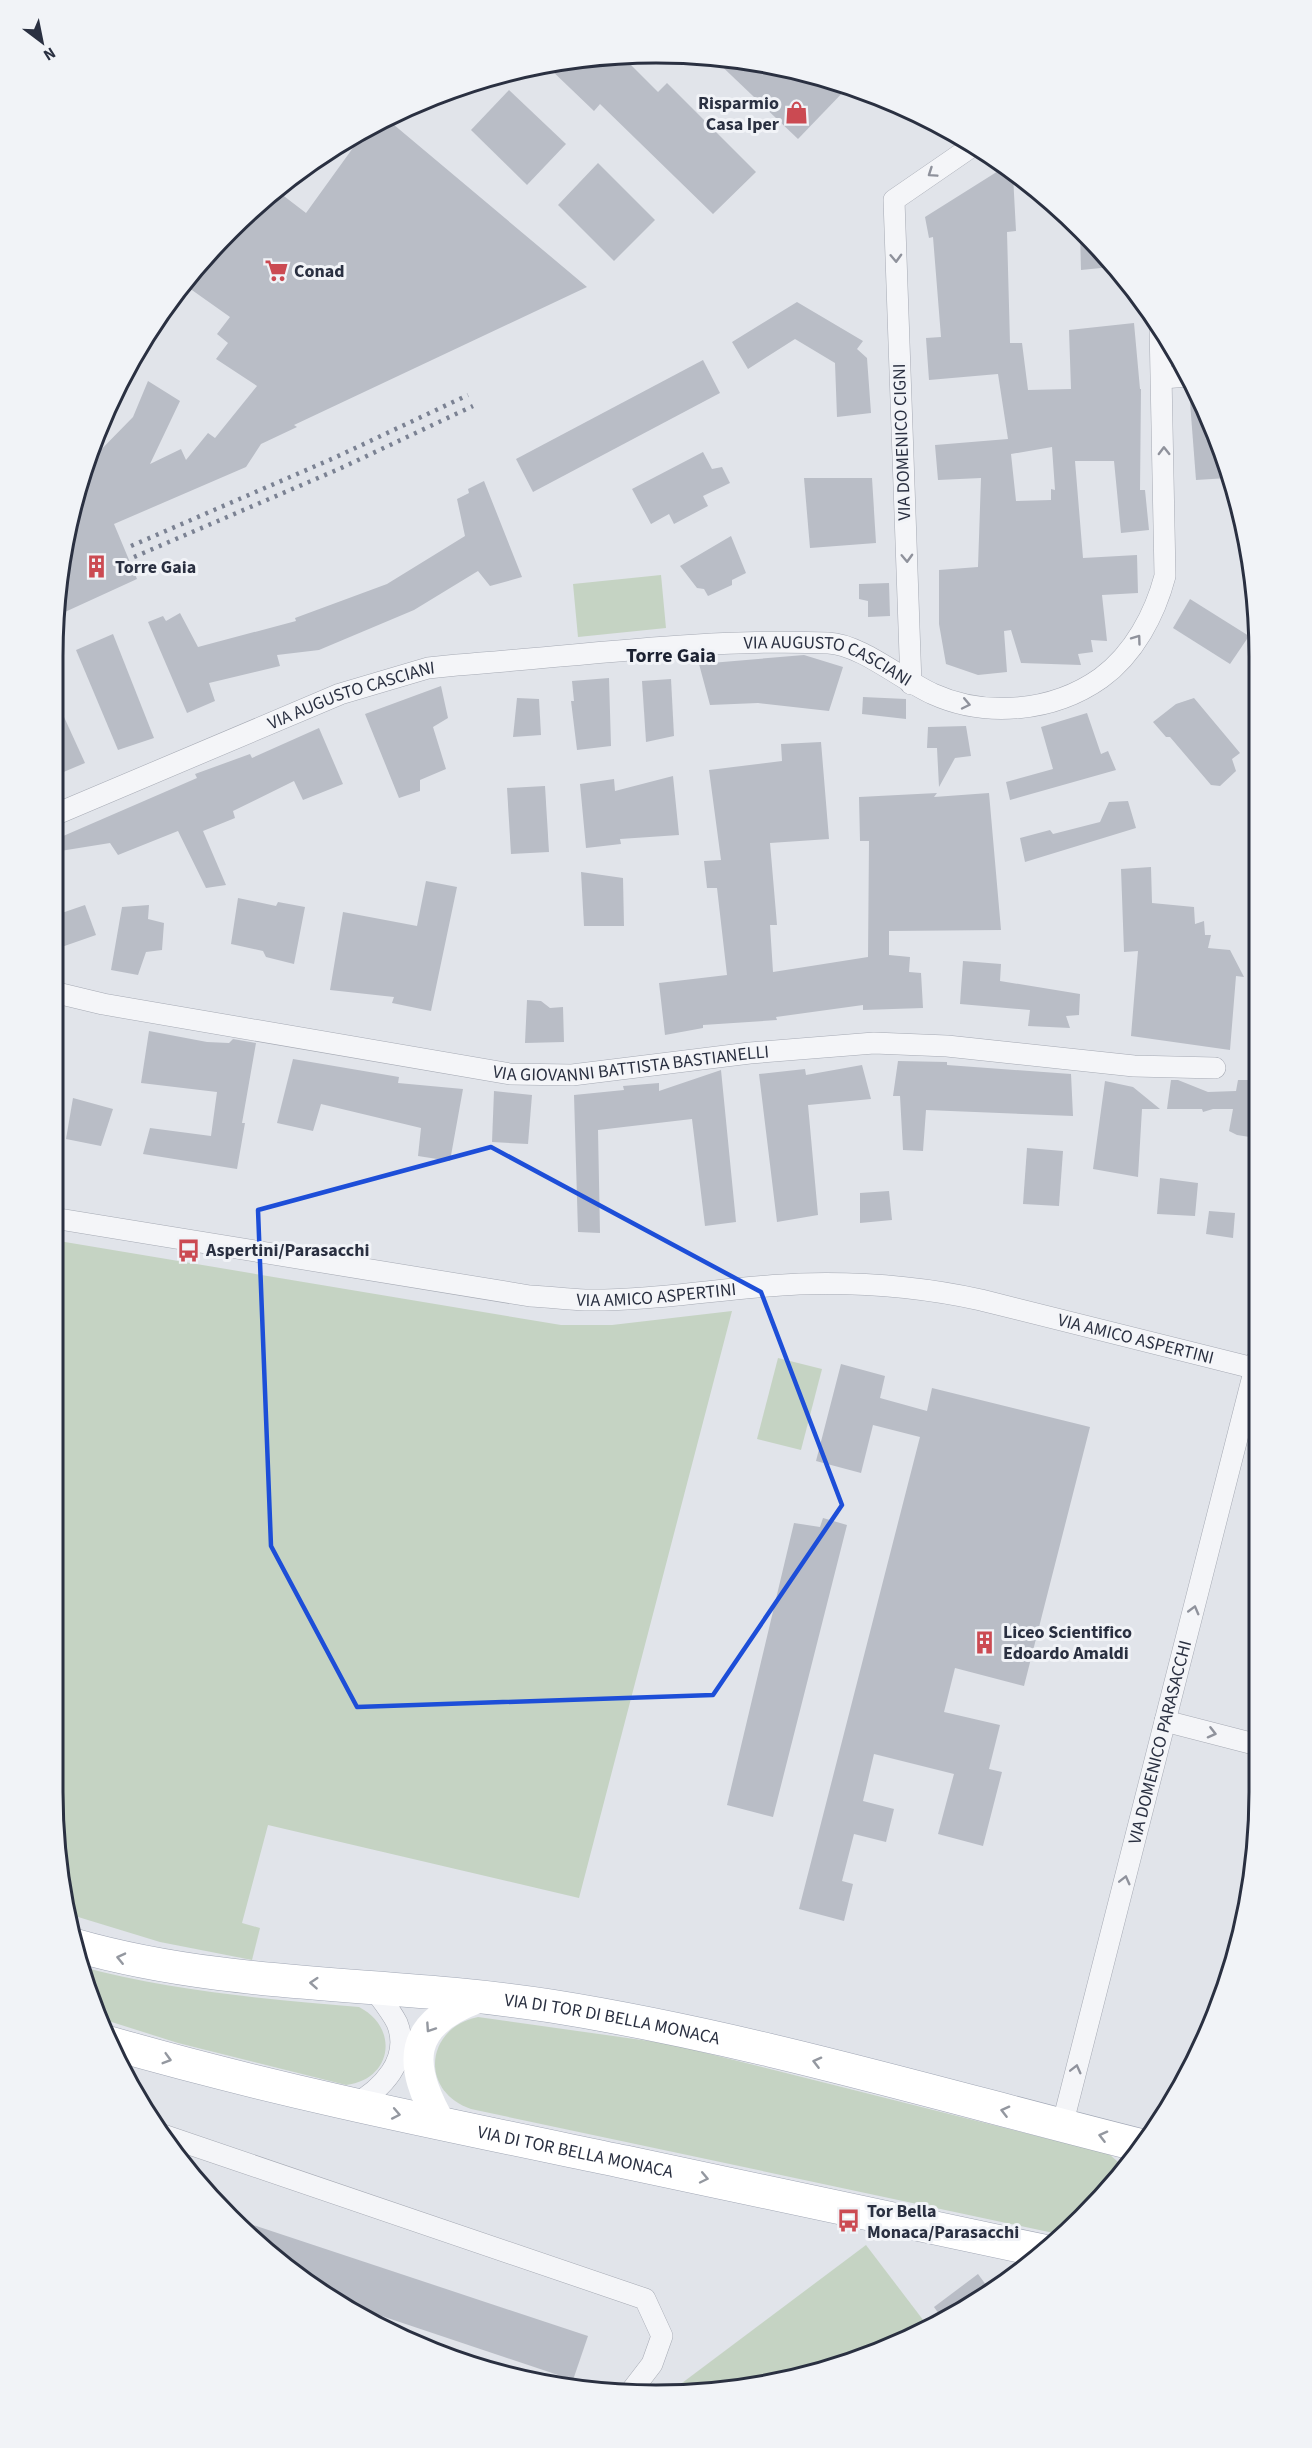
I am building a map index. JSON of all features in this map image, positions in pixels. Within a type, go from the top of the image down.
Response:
[{"type":"main road","name":"VIA DI TOR DI BELLA MONACA","points":[[84,1949],[142,1963],[229,1976],[548,2005],[673,2028],[762,2048],[1133,2143]]},
{"type":"main road","points":[[441,2124],[421,2083],[419,2063],[422,2043],[430,2026],[440,2016],[451,2008],[478,1998]]},
{"type":"main road","name":"VIA DI TOR BELLA MONACA","points":[[120,2046],[216,2073],[352,2106],[1033,2249]]},
{"type":"street","name":"VIA DOMENICO CIGNI","points":[[911,684],[894,200],[966,151]]},
{"type":"street","name":"VIA AUGUSTO CASCIANI","points":[[63,811],[340,694],[428,668],[716,645],[828,643],[850,648],[911,684],[958,703],[992,709],[1022,708],[1064,697],[1102,677],[1134,644],[1159,600],[1166,576],[1161,346]]},
{"type":"street","points":[[1163,378],[1179,377]]},
{"type":"street","name":"VIA GIOVANNI BATTISTA BASTIANELLI","points":[[63,994],[103,1004],[510,1074],[572,1075],[750,1053],[874,1043],[947,1046],[1134,1066],[1215,1068]]},
{"type":"street","name":"VIA AMICO ASPERTINI","points":[[63,1220],[530,1296],[586,1300],[668,1296],[802,1284],[864,1285],[939,1292],[1249,1364]]},
{"type":"street","name":"VIA DOMENICO PARASACCHI","points":[[1062,2126],[1249,1393]]},
{"type":"street","points":[[1165,1721],[1249,1743]]},
{"type":"street","points":[[352,2106],[384,2084],[399,2053],[400,2041],[396,2020],[373,1988]]},
{"type":"street","points":[[176,2140],[645,2299],[662,2336],[652,2364],[636,2384]]},
{"type":"highlighted area","points":[[491,1147],[761,1292],[842,1505],[713,1695],[357,1707],[271,1546],[258,1210]]},
{"type":"green space","points":[[661,575],[666,628],[578,637],[573,584]]},
{"type":"green space","points":[[63,1242],[561,1325],[612,1325],[732,1311],[579,1898],[268,1825],[242,1923],[260,1928],[252,1960],[160,1942],[76,1916],[68,1869],[63,1792]]},
{"type":"green space","points":[[778,1358],[822,1369],[801,1450],[757,1439]]},
{"type":"green space","points":[[90,1969],[183,1988],[359,2007],[372,2016],[381,2027],[385,2040],[385,2052],[381,2064],[373,2074],[361,2081],[346,2085],[178,2043],[109,2021]]},
{"type":"green space","points":[[478,2017],[670,2044],[1109,2154],[1118,2162],[1102,2183],[1052,2233],[471,2109],[454,2100],[443,2089],[436,2075],[435,2060],[439,2046],[447,2033],[460,2023]]},
{"type":"green space","points":[[866,2245],[924,2321],[847,2354],[809,2365],[733,2380],[682,2383]]},
{"type":"building","points":[[630,64],[658,92],[667,83],[756,172],[713,214],[600,104],[594,111],[553,72]]},
{"type":"building","name":"Risparmio Casa Iper","points":[[722,67],[772,74],[843,93],[798,139]]},
{"type":"building","points":[[509,90],[566,144],[527,185],[471,130]]},
{"type":"building","points":[[393,124],[587,287],[294,425],[297,427],[261,444],[246,467],[114,524],[137,579],[65,612],[74,540],[94,465],[99,451],[133,417],[148,381],[180,401],[150,464],[181,449],[186,460],[208,433],[215,438],[257,386],[216,359],[228,343],[217,334],[230,317],[191,289],[237,237],[283,195],[306,213],[355,145]]},
{"type":"building","points":[[598,163],[655,220],[614,261],[558,205]]},
{"type":"building","points":[[997,172],[1013,183],[1016,231],[1007,232],[1010,343],[1022,343],[1028,390],[1071,389],[1069,330],[1134,323],[1141,389],[1140,490],[1145,490],[1149,530],[1121,533],[1114,461],[1075,461],[1083,558],[1137,555],[1138,593],[1102,595],[1107,641],[1091,640],[1093,652],[1078,654],[1081,665],[1021,663],[1011,630],[1004,631],[1007,672],[978,675],[946,664],[939,624],[939,570],[978,567],[981,478],[938,480],[935,445],[1008,439],[998,374],[929,380],[926,338],[941,337],[933,237],[929,238],[925,217]],"holes":[[[1052,447],[1055,490],[1051,489],[1051,500],[1016,501],[1011,454]]]},
{"type":"building","points":[[1080,242],[1104,268],[1081,270]]},
{"type":"building","points":[[797,302],[863,341],[857,349],[867,358],[871,413],[837,417],[835,363],[795,339],[748,369],[732,342]]},
{"type":"building","points":[[703,360],[720,393],[533,492],[516,459]]},
{"type":"building","points":[[1190,398],[1222,478],[1196,480]]},
{"type":"building","points":[[703,452],[712,469],[722,467],[730,483],[703,496],[708,506],[674,524],[669,514],[651,524],[632,489]]},
{"type":"building","points":[[804,478],[872,478],[876,543],[810,548]]},
{"type":"building","points":[[484,481],[522,577],[490,586],[478,571],[414,610],[319,650],[277,655],[280,666],[209,683],[215,701],[187,713],[148,622],[163,616],[166,621],[180,613],[198,647],[296,621],[295,618],[387,584],[465,536],[457,499],[469,493],[468,489]]},
{"type":"building","points":[[731,536],[746,573],[732,580],[732,585],[708,596],[704,589],[697,588],[680,566]]},
{"type":"building","points":[[889,583],[890,616],[868,617],[868,601],[859,599],[859,584]]},
{"type":"building","points":[[1190,599],[1249,637],[1230,664],[1173,628]]},
{"type":"building","points":[[113,634],[154,738],[118,750],[76,650]]},
{"type":"building","points":[[804,655],[843,667],[829,711],[758,703],[710,705],[699,664]]},
{"type":"building","points":[[609,678],[611,746],[577,750],[571,701],[574,701],[572,681]]},
{"type":"building","points":[[671,679],[674,736],[646,742],[642,681]]},
{"type":"building","points":[[441,686],[448,718],[433,727],[446,769],[420,780],[420,791],[399,798],[365,714]]},
{"type":"building","points":[[863,697],[906,699],[906,719],[862,714]]},
{"type":"building","points":[[517,698],[539,699],[541,735],[513,737]]},
{"type":"building","points":[[1194,698],[1240,753],[1232,759],[1236,771],[1220,786],[1211,785],[1170,737],[1166,737],[1153,722],[1176,704]]},
{"type":"building","points":[[1087,713],[1101,754],[1108,751],[1116,770],[1010,800],[1006,782],[1053,769],[1041,727]]},
{"type":"building","points":[[63,715],[85,763],[63,772]]},
{"type":"building","points":[[966,726],[971,756],[955,758],[939,787],[937,748],[927,748],[928,727]]},
{"type":"building","points":[[319,728],[343,784],[303,800],[294,781],[233,811],[235,818],[203,831],[226,885],[206,888],[178,831],[118,855],[110,843],[63,851],[63,836],[197,778],[195,774],[250,754],[252,758]]},
{"type":"building","points":[[821,742],[829,839],[770,843],[777,925],[770,925],[773,972],[868,957],[869,841],[860,841],[859,797],[937,793],[934,797],[989,793],[1001,930],[889,931],[889,955],[910,957],[909,972],[921,973],[923,1008],[863,1010],[863,1005],[776,1017],[777,1020],[703,1025],[703,1028],[665,1035],[659,983],[727,975],[717,888],[707,888],[704,861],[721,860],[709,770],[782,761],[781,744]]},
{"type":"building","points":[[673,776],[679,835],[620,839],[621,844],[586,848],[580,784],[614,779],[615,791]]},
{"type":"building","points":[[545,786],[549,852],[511,854],[507,788]]},
{"type":"building","points":[[1128,801],[1136,828],[1025,862],[1020,838],[1050,830],[1053,834],[1100,822],[1109,802]]},
{"type":"building","points":[[1151,867],[1152,903],[1194,907],[1195,924],[1204,921],[1205,935],[1211,935],[1208,948],[1230,950],[1244,977],[1236,976],[1230,1050],[1131,1036],[1138,951],[1124,952],[1121,869]]},
{"type":"building","points":[[581,872],[623,878],[624,926],[584,926]]},
{"type":"building","points":[[426,881],[457,887],[431,1011],[392,1003],[394,997],[330,990],[343,912],[417,926]]},
{"type":"building","points":[[238,898],[276,906],[278,902],[305,907],[294,964],[266,957],[263,951],[231,944]]},
{"type":"building","points":[[85,905],[96,935],[63,947],[63,913]]},
{"type":"building","points":[[149,905],[148,919],[164,923],[162,950],[146,952],[138,975],[111,970],[122,907]]},
{"type":"building","points":[[963,961],[1001,964],[1000,981],[1080,994],[1079,1015],[1066,1016],[1070,1028],[1028,1026],[1030,1010],[960,1004]]},
{"type":"building","points":[[527,1000],[541,1001],[550,1008],[563,1007],[564,1042],[525,1043]]},
{"type":"building","points":[[149,1031],[207,1042],[229,1043],[233,1039],[256,1043],[242,1123],[245,1123],[237,1169],[143,1154],[150,1128],[211,1136],[217,1092],[141,1083]]},
{"type":"building","points":[[293,1059],[399,1077],[398,1083],[463,1089],[450,1161],[418,1156],[421,1128],[321,1104],[313,1131],[277,1123]]},
{"type":"building","points":[[898,1061],[947,1062],[947,1065],[1071,1074],[1073,1116],[926,1110],[923,1151],[903,1150],[900,1096],[893,1096]]},
{"type":"building","points":[[862,1065],[871,1099],[808,1105],[818,1215],[777,1222],[759,1074],[805,1069],[806,1075]]},
{"type":"building","points":[[721,1070],[736,1222],[705,1226],[692,1119],[598,1130],[600,1233],[578,1232],[574,1095],[624,1090],[623,1086],[659,1083],[659,1091]]},
{"type":"building","points":[[1171,1080],[1178,1080],[1208,1092],[1236,1091],[1238,1080],[1249,1080],[1249,1137],[1229,1131],[1233,1109],[1213,1109],[1203,1112],[1202,1109],[1167,1109]]},
{"type":"building","points":[[1105,1081],[1133,1087],[1160,1109],[1142,1109],[1138,1177],[1093,1169]]},
{"type":"building","points":[[494,1091],[532,1095],[528,1144],[492,1142]]},
{"type":"building","points":[[73,1098],[113,1109],[101,1146],[66,1139]]},
{"type":"building","points":[[1027,1148],[1063,1151],[1059,1206],[1023,1204]]},
{"type":"building","points":[[1160,1178],[1198,1183],[1195,1216],[1157,1214]]},
{"type":"building","points":[[889,1191],[892,1220],[860,1223],[860,1193]]},
{"type":"building","points":[[1209,1211],[1235,1213],[1233,1238],[1206,1234]]},
{"type":"building","name":"Liceo Scientifico Edoardo Amaldi","points":[[841,1364],[885,1376],[880,1398],[927,1411],[932,1388],[1090,1427],[1024,1686],[955,1668],[944,1712],[1000,1725],[989,1769],[1002,1772],[983,1846],[938,1834],[954,1774],[874,1754],[863,1801],[894,1809],[886,1842],[854,1834],[842,1881],[853,1884],[844,1921],[799,1909],[920,1437],[873,1425],[861,1473],[816,1461]]},
{"type":"building","points":[[823,1518],[847,1525],[773,1817],[727,1805],[794,1523],[820,1527]]},
{"type":"building","points":[[251,2224],[588,2336],[573,2379],[372,2313],[295,2262]]},
{"type":"building","points":[[978,2274],[986,2284],[938,2313],[934,2307]]},
{"type":"railway","points":[[131,546],[334,458],[468,395]]},
{"type":"railway","points":[[134,557],[339,469],[473,406]]},
{"type":"place","name":"Risparmio Casa Iper","points":[[797,113]]},
{"type":"place","name":"Conad","points":[[276,271]]},
{"type":"place","name":"Torre Gaia","points":[[97,567]]},
{"type":"place","name":"Aspertini/Parasacchi","points":[[188,1250]]},
{"type":"place","name":"Liceo Scientifico Edoardo Amaldi","points":[[985,1642]]},
{"type":"place","name":"Tor Bella Monaca/Parasacchi","points":[[849,2221]]},
{"type":"district","name":"Torre Gaia","points":[[671,656]]}]
